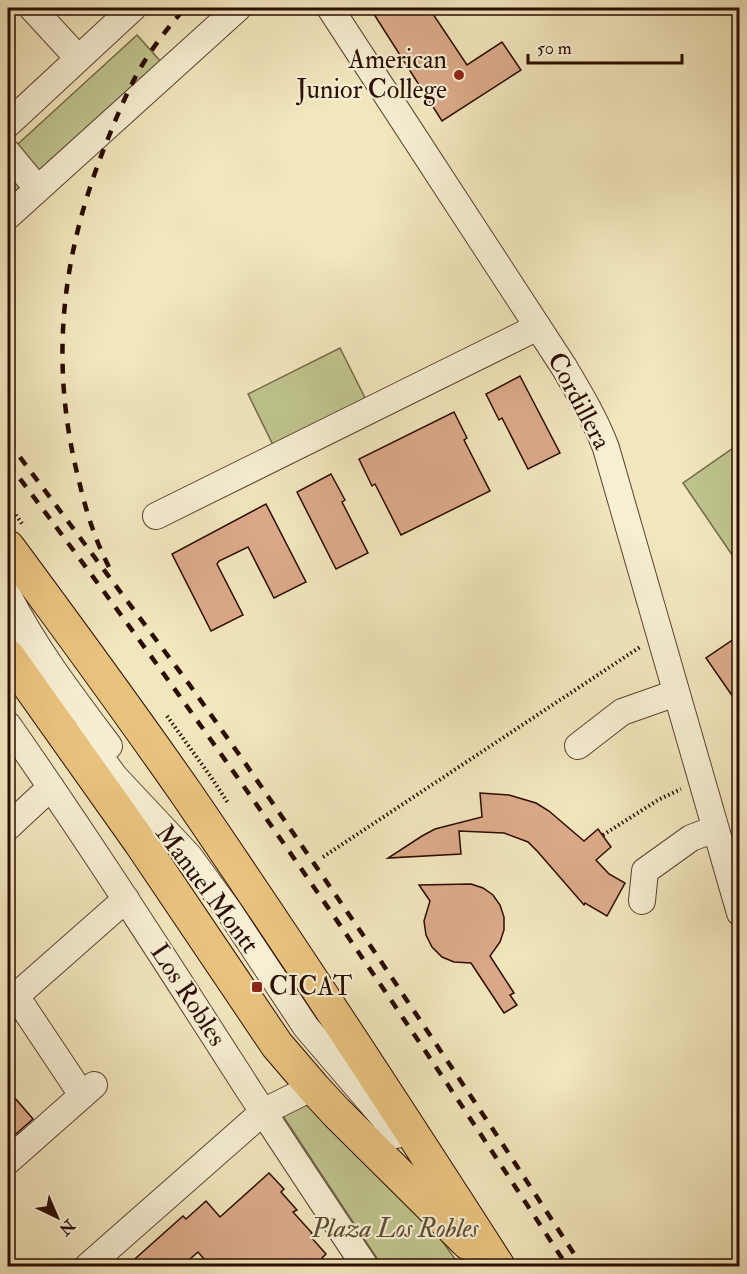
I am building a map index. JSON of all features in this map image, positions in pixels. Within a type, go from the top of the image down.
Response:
[{"type":"main road","name":"Manuel Montt","points":[[8,547],[162,759],[394,1105],[496,1266]]},
{"type":"main road","name":"Manuel Montt","points":[[8,656],[134,834],[277,1045],[313,1087],[436,1212],[496,1266]]},
{"type":"street","points":[[32,8],[78,58]]},
{"type":"street","points":[[8,124],[133,8]]},
{"type":"street","points":[[8,216],[238,8]]},
{"type":"street","name":"Cordillera","points":[[330,8],[585,401],[606,448],[740,913]]},
{"type":"street","points":[[8,153],[37,188]]},
{"type":"street","points":[[156,516],[538,327]]},
{"type":"street","name":"Manuel Montt","points":[[8,595],[44,656],[120,759],[207,857],[254,918],[296,957]]},
{"type":"street","name":"Manuel Montt","points":[[8,623],[45,682],[102,761],[189,856],[229,911],[306,1027],[383,1117],[496,1266]]},
{"type":"street","points":[[578,746],[622,712],[676,693]]},
{"type":"street","name":"Los Robles","points":[[8,725],[126,899],[365,1266]]},
{"type":"street","points":[[8,827],[51,787]]},
{"type":"street","points":[[642,900],[645,871],[691,838],[715,829]]},
{"type":"street","points":[[8,1161],[88,1090],[12,999],[126,899]]},
{"type":"street","points":[[87,1266],[263,1112],[313,1087]]},
{"type":"path","points":[[323,857],[643,644]]},
{"type":"path","points":[[603,835],[658,800],[701,781]]},
{"type":"green space","points":[[137,35],[162,63],[8,202],[8,153]]},
{"type":"green space","points":[[340,348],[366,400],[274,447],[248,394]]},
{"type":"green space","points":[[739,444],[739,565],[683,483]]},
{"type":"green space","name":"Plaza Los Robles","points":[[306,1103],[418,1207],[460,1266],[382,1266],[281,1113]]},
{"type":"building","points":[[370,8],[429,8],[467,65],[502,42],[521,70],[442,121]]},
{"type":"building","points":[[520,376],[560,453],[528,469],[502,418],[499,420],[486,394]]},
{"type":"building","points":[[454,412],[467,438],[464,440],[490,491],[401,535],[375,484],[372,486],[359,459]]},
{"type":"building","points":[[331,474],[345,500],[342,502],[368,553],[336,569],[297,492]]},
{"type":"building","points":[[266,504],[306,582],[274,598],[248,547],[219,561],[217,564],[243,615],[211,631],[172,554]]},
{"type":"building","points":[[740,635],[740,707],[706,658]]},
{"type":"building","points":[[480,793],[509,795],[536,803],[584,841],[598,829],[611,847],[596,860],[609,874],[625,883],[607,916],[585,903],[584,905],[528,842],[504,833],[459,831],[461,854],[388,858],[435,829],[482,817]]},
{"type":"building","points":[[471,884],[493,895],[504,917],[504,930],[500,942],[490,956],[514,993],[510,995],[517,1005],[504,1013],[471,963],[454,962],[442,957],[432,947],[426,935],[424,921],[430,901],[419,885]]},
{"type":"building","points":[[8,1090],[33,1119],[8,1141]]},
{"type":"building","points":[[269,1173],[284,1189],[281,1192],[297,1210],[293,1212],[312,1233],[310,1236],[326,1254],[322,1258],[330,1266],[210,1266],[198,1252],[182,1266],[127,1266],[183,1216],[186,1219],[206,1201],[220,1217]]},
{"type":"railway","points":[[109,567],[88,514],[69,436],[62,349],[65,306],[80,221],[109,136],[144,62],[185,8]]},
{"type":"railway","points":[[8,441],[243,760],[376,954],[582,1266]]},
{"type":"railway","points":[[8,463],[225,759],[295,859],[567,1266]]},
{"type":"place","name":"American Junior College","points":[[459,75]]},
{"type":"place","name":"CICAT","points":[[257,987]]}]
